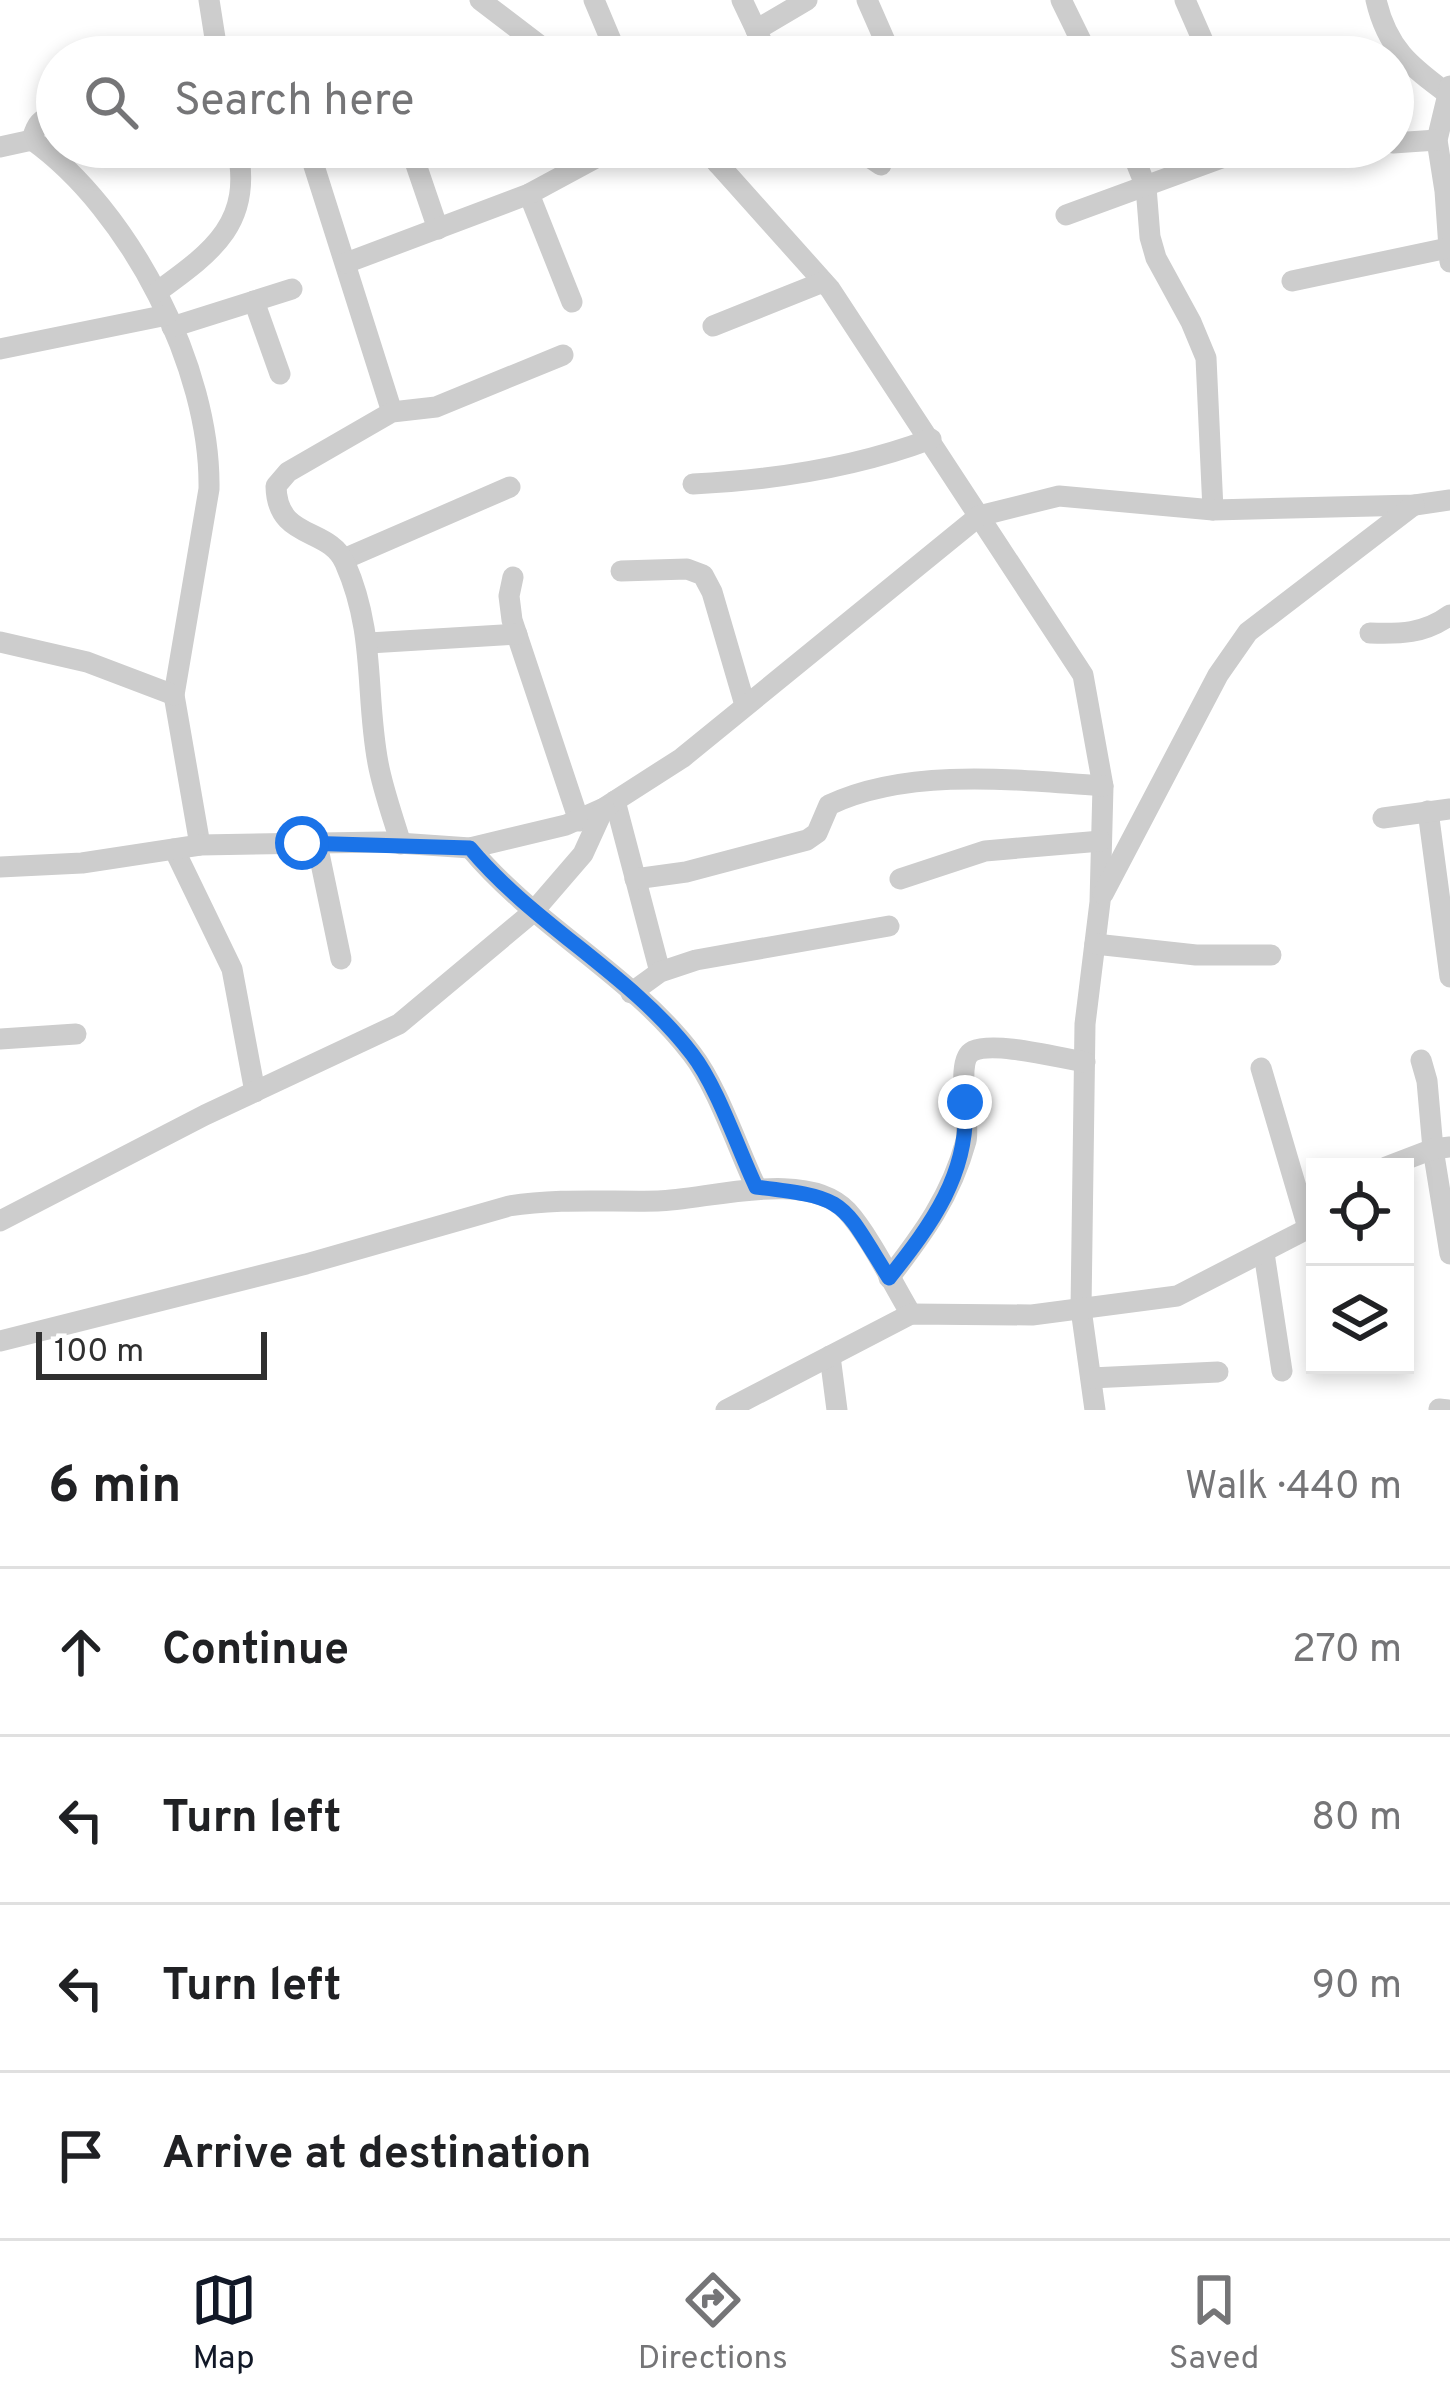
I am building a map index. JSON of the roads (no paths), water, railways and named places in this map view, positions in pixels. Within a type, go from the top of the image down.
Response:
[{"type":"street","points":[[209,0],[215,36]]},
{"type":"street","points":[[479,0],[526,36]]},
{"type":"street","points":[[594,0],[609,36]]},
{"type":"street","points":[[742,0],[759,36]]},
{"type":"street","points":[[756,30],[807,0]]},
{"type":"street","points":[[867,0],[883,36]]},
{"type":"street","points":[[1061,0],[1079,36]]},
{"type":"street","points":[[1185,0],[1201,36]]},
{"type":"street","points":[[1376,0],[1388,36]]},
{"type":"street","points":[[1292,281],[1449,255],[1437,140],[1449,90],[1414,68]]},
{"type":"street","points":[[32,140],[36,126]]},
{"type":"street","points":[[0,147],[32,140]]},
{"type":"street","points":[[32,140],[36,144]]},
{"type":"street","points":[[1414,142],[1437,140]]},
{"type":"street","points":[[60,168],[119,226],[157,292],[197,406],[209,468],[174,695],[200,845]]},
{"type":"street","points":[[157,292],[206,256],[228,229],[237,209],[241,168]]},
{"type":"street","points":[[315,168],[392,412]]},
{"type":"street","points":[[417,168],[438,229]]},
{"type":"street","points":[[346,263],[530,194],[578,168]]},
{"type":"street","points":[[721,168],[824,282],[982,516],[1082,675],[1103,786],[1100,902],[1084,1062],[1081,1309],[1095,1410]]},
{"type":"street","points":[[1138,168],[1146,187],[1156,258],[1206,358],[1213,510]]},
{"type":"street","points":[[1066,214],[1196,168]]},
{"type":"street","points":[[530,194],[572,302]]},
{"type":"street","points":[[713,326],[824,282]]},
{"type":"street","points":[[0,349],[169,321],[292,289]]},
{"type":"street","points":[[254,301],[280,374]]},
{"type":"street","points":[[401,844],[378,761],[369,643],[344,559],[285,517],[277,503],[276,486],[288,472],[392,412],[436,406],[563,355]]},
{"type":"street","points":[[693,484],[765,481],[881,458],[931,440]]},
{"type":"street","points":[[344,559],[510,487]]},
{"type":"street","points":[[0,867],[82,863],[200,845],[470,848],[579,820],[682,758],[982,516],[1059,496],[1213,510],[1450,500]]},
{"type":"street","points":[[1100,902],[1218,675],[1248,632],[1415,505]]},
{"type":"street","points":[[621,571],[687,569],[703,575],[745,705]]},
{"type":"street","points":[[513,577],[509,596],[517,634],[579,820]]},
{"type":"street","points":[[1370,633],[1408,634],[1435,626],[1450,615]]},
{"type":"street","points":[[369,643],[517,634]]},
{"type":"street","points":[[0,642],[87,662],[174,695]]},
{"type":"street","points":[[635,878],[686,872],[807,840],[817,833],[830,805],[850,795],[944,779],[1103,786]]},
{"type":"street","points":[[609,804],[660,972]]},
{"type":"street","points":[[0,1221],[399,1024],[532,912],[583,854],[609,804]]},
{"type":"street","points":[[1383,818],[1439,810],[1450,977]]},
{"type":"street","points":[[900,879],[986,851],[1102,841]]},
{"type":"street","points":[[316,844],[341,959]]},
{"type":"street","points":[[470,848],[532,912],[631,993],[696,1059],[756,1187]]},
{"type":"street","points":[[174,849],[232,970],[256,1092]]},
{"type":"street","points":[[631,993],[660,972],[696,960],[889,926]]},
{"type":"street","points":[[1095,944],[1196,955],[1271,955]]},
{"type":"street","points":[[0,1039],[76,1034]]},
{"type":"street","points":[[889,1278],[938,1216],[968,1136],[964,1072],[965,1059],[972,1051],[994,1048],[1084,1062]]},
{"type":"street","points":[[1421,1060],[1441,1148],[1450,1254]]},
{"type":"street","points":[[1261,1068],[1306,1209]]},
{"type":"street","points":[[1412,1158],[1441,1148]]},
{"type":"street","points":[[0,1341],[306,1264],[509,1206],[544,1200],[664,1201],[756,1187],[820,1195],[846,1209],[911,1314]]},
{"type":"street","points":[[726,1410],[911,1314],[1032,1316],[1178,1296],[1306,1231]]},
{"type":"street","points":[[1264,1253],[1282,1371]]},
{"type":"street","points":[[830,1356],[837,1410]]},
{"type":"street","points":[[1090,1378],[1218,1372]]},
{"type":"street","points":[[1438,1409],[1448,1410]]}]
